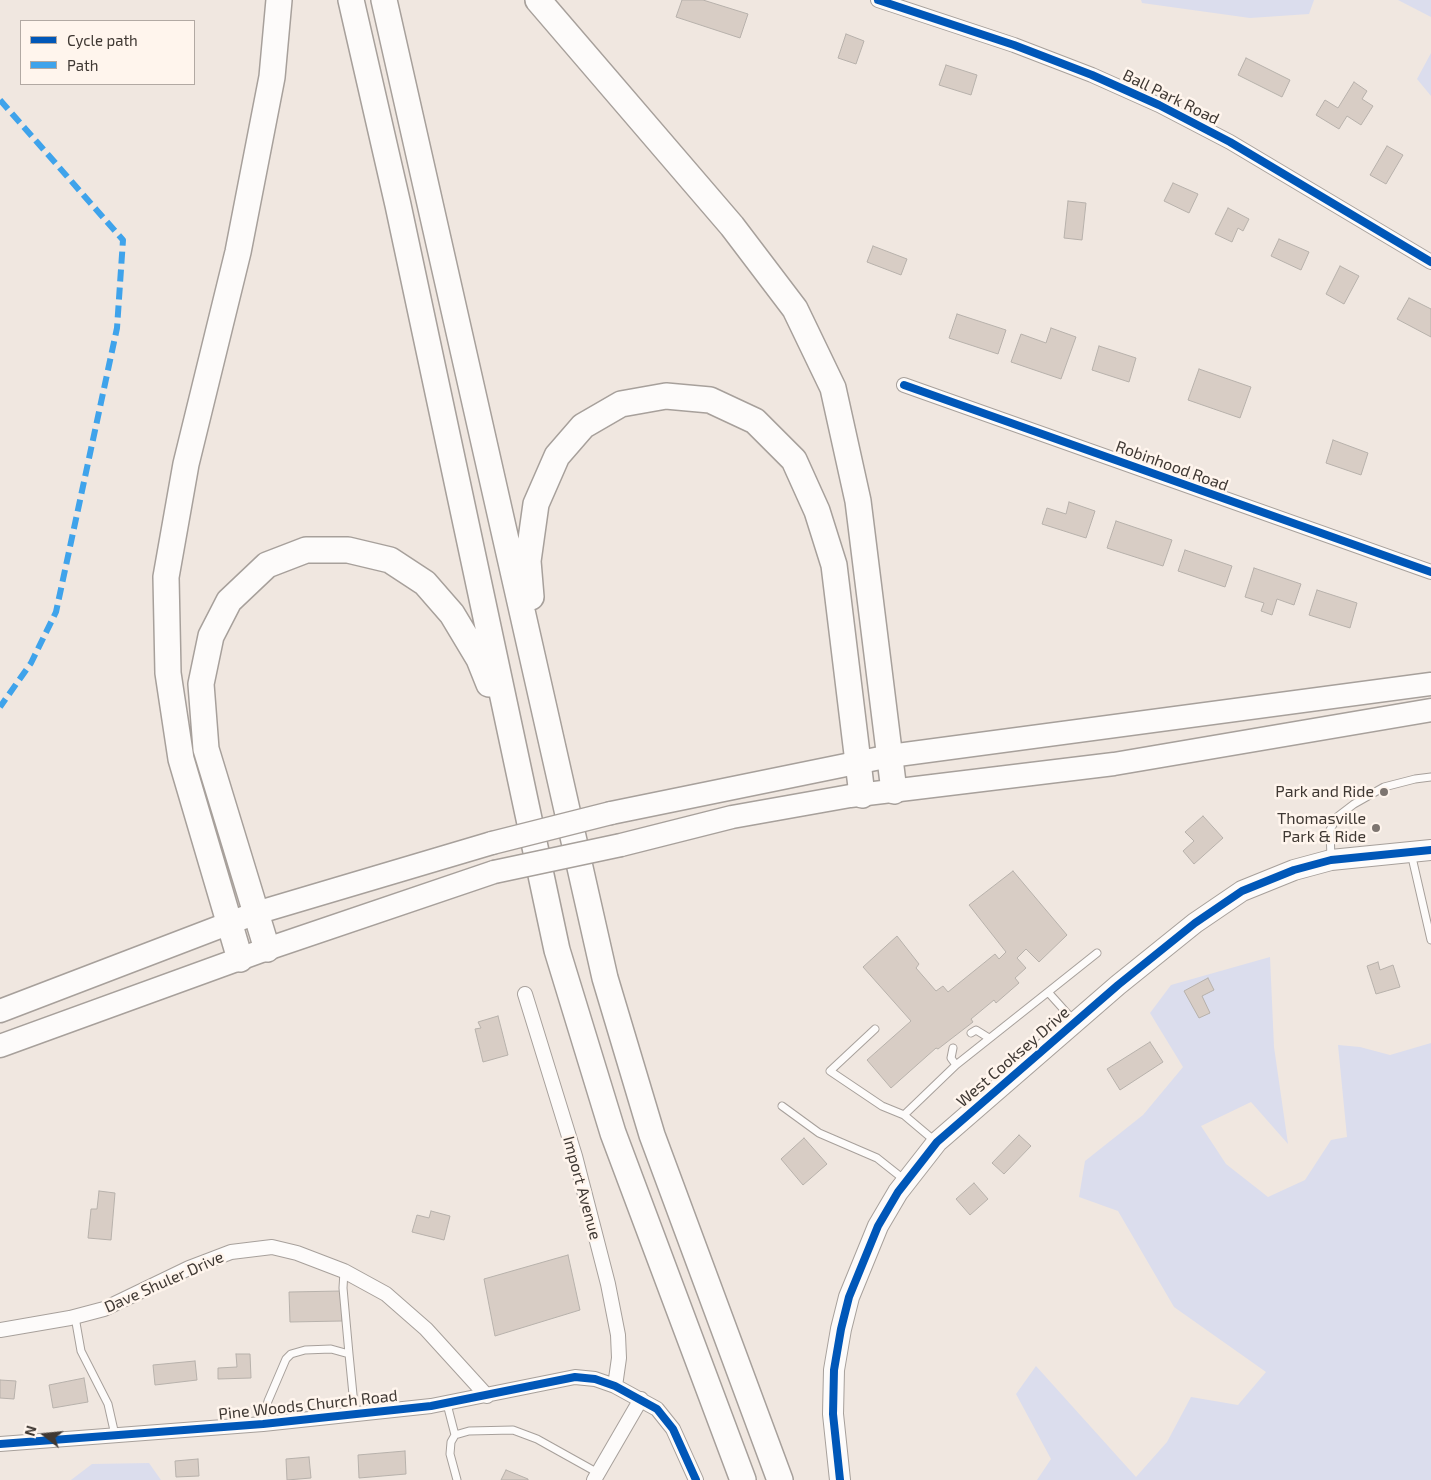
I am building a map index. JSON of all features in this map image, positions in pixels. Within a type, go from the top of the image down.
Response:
[{"type":"highway","points":[[240,959],[181,759],[168,673],[166,577],[186,464],[244,223],[272,77],[279,0]]},
{"type":"highway","points":[[351,0],[400,215],[557,950],[613,1134],[743,1480]]},
{"type":"highway","points":[[384,0],[604,978],[652,1135],[780,1480]]},
{"type":"highway","points":[[538,0],[732,226],[796,309],[833,388],[858,501],[894,791]]},
{"type":"highway","points":[[537,684],[528,561],[536,504],[557,456],[583,426],[621,404],[666,396],[710,400],[755,421],[794,460],[817,511],[834,565],[862,795]]},
{"type":"highway","points":[[267,949],[206,749],[202,684],[211,636],[229,601],[267,565],[306,550],[348,550],[390,560],[425,583],[452,614],[479,659],[514,748]]},
{"type":"main road","points":[[0,1011],[230,925],[256,913],[492,843],[611,813],[858,761],[1431,684]]},
{"type":"main road","points":[[0,1046],[267,949],[494,872],[732,818],[862,795],[1114,764],[1431,710]]},
{"type":"street","name":"Ball Park Road","points":[[878,0],[1014,45],[1092,75],[1159,105],[1230,142],[1431,262]]},
{"type":"street","name":"Robinhood Road","points":[[904,385],[1431,572]]},
{"type":"street","name":"West Cooksey Drive","points":[[840,1480],[833,1414],[834,1370],[841,1329],[864,1257],[878,1226],[906,1181],[937,1142],[1075,1022],[1195,923],[1242,891],[1294,870],[1331,860],[1421,851]]},
{"type":"street","name":"Import Avenue","points":[[525,994],[575,1156],[608,1284],[618,1335],[615,1386]]},
{"type":"street","name":"Dave Shuler Drive","points":[[0,1330],[75,1317],[104,1309],[189,1268],[231,1252],[251,1248],[272,1247],[297,1253],[344,1271],[386,1294],[426,1329],[487,1396]]},
{"type":"street","name":"Pine Woods Church Road","points":[[0,1444],[355,1415],[447,1404],[575,1377],[594,1379],[615,1386],[641,1399],[664,1416],[673,1429],[696,1480]]},
{"type":"street","points":[[596,1476],[641,1399]]},
{"type":"lane","points":[[1331,860],[1330,830],[1337,817],[1354,804],[1384,787],[1415,778],[1431,777]]},
{"type":"lane","points":[[1421,851],[1431,940]]},
{"type":"lane","points":[[904,1115],[956,1065],[1097,953]]},
{"type":"lane","points":[[1048,992],[1075,1022]]},
{"type":"lane","points":[[875,1029],[830,1071],[882,1106],[904,1115],[937,1142]]},
{"type":"lane","points":[[971,1033],[976,1030],[989,1038]]},
{"type":"lane","points":[[953,1048],[951,1058],[956,1065]]},
{"type":"lane","points":[[782,1106],[819,1133],[877,1158],[906,1181]]},
{"type":"lane","points":[[344,1271],[343,1288],[355,1415]]},
{"type":"lane","points":[[75,1317],[82,1351],[108,1404],[115,1436]]},
{"type":"lane","points":[[263,1424],[275,1382],[286,1359],[291,1354],[305,1350],[332,1349],[349,1354]]},
{"type":"lane","points":[[447,1404],[455,1435]]},
{"type":"lane","points":[[457,1480],[450,1454],[451,1442],[455,1435],[468,1431],[513,1430],[537,1439],[596,1476]]},
{"type":"shaded area","points":[[1141,0],[1314,0],[1309,14],[1250,18],[1142,3]]},
{"type":"shaded area","points":[[1398,0],[1431,0],[1431,17]]},
{"type":"shaded area","points":[[1431,53],[1431,96],[1417,79]]},
{"type":"shaded area","points":[[1270,957],[1274,1047],[1288,1144],[1251,1102],[1201,1126],[1226,1164],[1268,1197],[1305,1180],[1331,1140],[1347,1137],[1338,1045],[1360,1047],[1390,1055],[1431,1043],[1431,1480],[1037,1480],[1051,1459],[1016,1394],[1036,1366],[1136,1477],[1167,1442],[1191,1397],[1238,1405],[1266,1372],[1174,1307],[1118,1211],[1079,1197],[1085,1161],[1143,1115],[1183,1067],[1150,1013],[1171,985]]},
{"type":"shaded area","points":[[149,1463],[161,1480],[71,1480],[92,1464]]},
{"type":"building","points":[[682,0],[703,0],[748,14],[740,38],[676,17]]},
{"type":"building","points":[[846,34],[864,41],[856,64],[838,58]]},
{"type":"building","points":[[1246,58],[1290,80],[1282,97],[1238,75]]},
{"type":"building","points":[[946,65],[977,75],[971,95],[939,85]]},
{"type":"building","points":[[1354,82],[1367,91],[1362,99],[1373,106],[1361,125],[1347,116],[1339,129],[1316,115],[1325,100],[1338,108]]},
{"type":"building","points":[[1387,146],[1403,155],[1386,184],[1370,175]]},
{"type":"building","points":[[1173,183],[1198,194],[1189,213],[1164,201]]},
{"type":"building","points":[[1068,201],[1086,203],[1082,240],[1064,238]]},
{"type":"building","points":[[1228,208],[1249,219],[1243,231],[1238,228],[1232,242],[1215,234]]},
{"type":"building","points":[[1279,239],[1309,252],[1301,270],[1271,256]]},
{"type":"building","points":[[873,246],[907,259],[901,275],[867,262]]},
{"type":"building","points":[[1340,266],[1359,276],[1344,304],[1326,294]]},
{"type":"building","points":[[1409,298],[1431,309],[1431,337],[1397,319]]},
{"type":"building","points":[[957,314],[1006,330],[998,354],[949,338]]},
{"type":"building","points":[[1051,328],[1076,337],[1061,379],[1011,362],[1021,334],[1046,343]]},
{"type":"building","points":[[1099,346],[1136,358],[1129,382],[1092,370]]},
{"type":"building","points":[[1199,369],[1251,387],[1240,418],[1188,400]]},
{"type":"building","points":[[1333,440],[1368,453],[1361,475],[1326,463]]},
{"type":"building","points":[[1069,502],[1095,511],[1086,538],[1042,524],[1047,508],[1066,514]]},
{"type":"building","points":[[1116,521],[1172,540],[1163,566],[1107,548]]},
{"type":"building","points":[[1185,550],[1232,566],[1225,587],[1178,571]]},
{"type":"building","points":[[1254,568],[1301,584],[1294,605],[1277,599],[1272,615],[1261,611],[1264,603],[1245,597]]},
{"type":"building","points":[[1317,590],[1357,603],[1350,628],[1309,615]]},
{"type":"building","points":[[1203,816],[1223,838],[1194,864],[1183,851],[1194,841],[1185,832]]},
{"type":"building","points":[[1013,871],[1067,935],[1039,962],[1026,949],[1017,958],[1026,968],[1015,978],[1019,983],[996,1003],[994,1000],[971,1019],[973,1022],[938,1049],[936,1048],[891,1088],[867,1060],[911,1021],[863,967],[897,936],[919,964],[916,968],[936,991],[943,986],[948,992],[995,954],[999,959],[1006,952],[969,905]]},
{"type":"building","points":[[1378,962],[1380,970],[1393,965],[1400,987],[1376,994],[1367,966]]},
{"type":"building","points":[[1208,978],[1214,990],[1202,996],[1210,1013],[1199,1018],[1184,991]]},
{"type":"building","points":[[498,1016],[508,1055],[483,1062],[475,1029],[481,1028],[478,1022]]},
{"type":"building","points":[[1150,1042],[1163,1062],[1120,1090],[1107,1069]]},
{"type":"building","points":[[1019,1135],[1031,1146],[1004,1174],[992,1163]]},
{"type":"building","points":[[804,1138],[827,1164],[803,1185],[781,1159]]},
{"type":"building","points":[[974,1183],[988,1199],[970,1215],[956,1199]]},
{"type":"building","points":[[99,1191],[115,1193],[111,1240],[88,1238],[91,1209],[97,1209]]},
{"type":"building","points":[[431,1211],[450,1216],[444,1240],[412,1232],[417,1215],[429,1218]]},
{"type":"building","points":[[568,1255],[580,1310],[495,1336],[484,1279]]},
{"type":"building","points":[[342,1291],[342,1321],[290,1322],[289,1292]]},
{"type":"building","points":[[236,1354],[250,1354],[251,1378],[218,1379],[218,1368],[237,1367]]},
{"type":"building","points":[[195,1361],[197,1380],[155,1385],[153,1365]]},
{"type":"building","points":[[84,1378],[88,1402],[53,1408],[49,1385]]},
{"type":"building","points":[[0,1380],[16,1381],[14,1399],[0,1398]]},
{"type":"building","points":[[405,1451],[406,1474],[359,1478],[358,1455]]},
{"type":"building","points":[[309,1457],[311,1478],[287,1480],[286,1459]]},
{"type":"building","points":[[198,1459],[199,1476],[176,1477],[175,1461]]},
{"type":"building","points":[[506,1470],[528,1479],[528,1480],[501,1480]]},
{"type":"marked path","points":[[0,100],[123,240],[117,328],[56,612],[31,663],[0,707]]},
{"type":"cycle path","points":[[878,0],[1014,45],[1092,75],[1159,105],[1230,142],[1431,262]]},
{"type":"cycle path","points":[[904,385],[1431,572]]},
{"type":"cycle path","points":[[840,1480],[833,1414],[834,1370],[849,1297],[878,1226],[898,1192],[937,1142],[1118,985],[1195,923],[1242,891],[1294,870],[1331,860],[1431,850]]},
{"type":"cycle path","points":[[0,1444],[263,1424],[431,1406],[575,1377],[595,1379],[615,1386],[657,1409],[673,1429],[696,1480]]},
{"type":"place","name":"Park and Ride","points":[[1384,792]]},
{"type":"place","name":"Thomasville Park & Ride","points":[[1376,828]]}]
